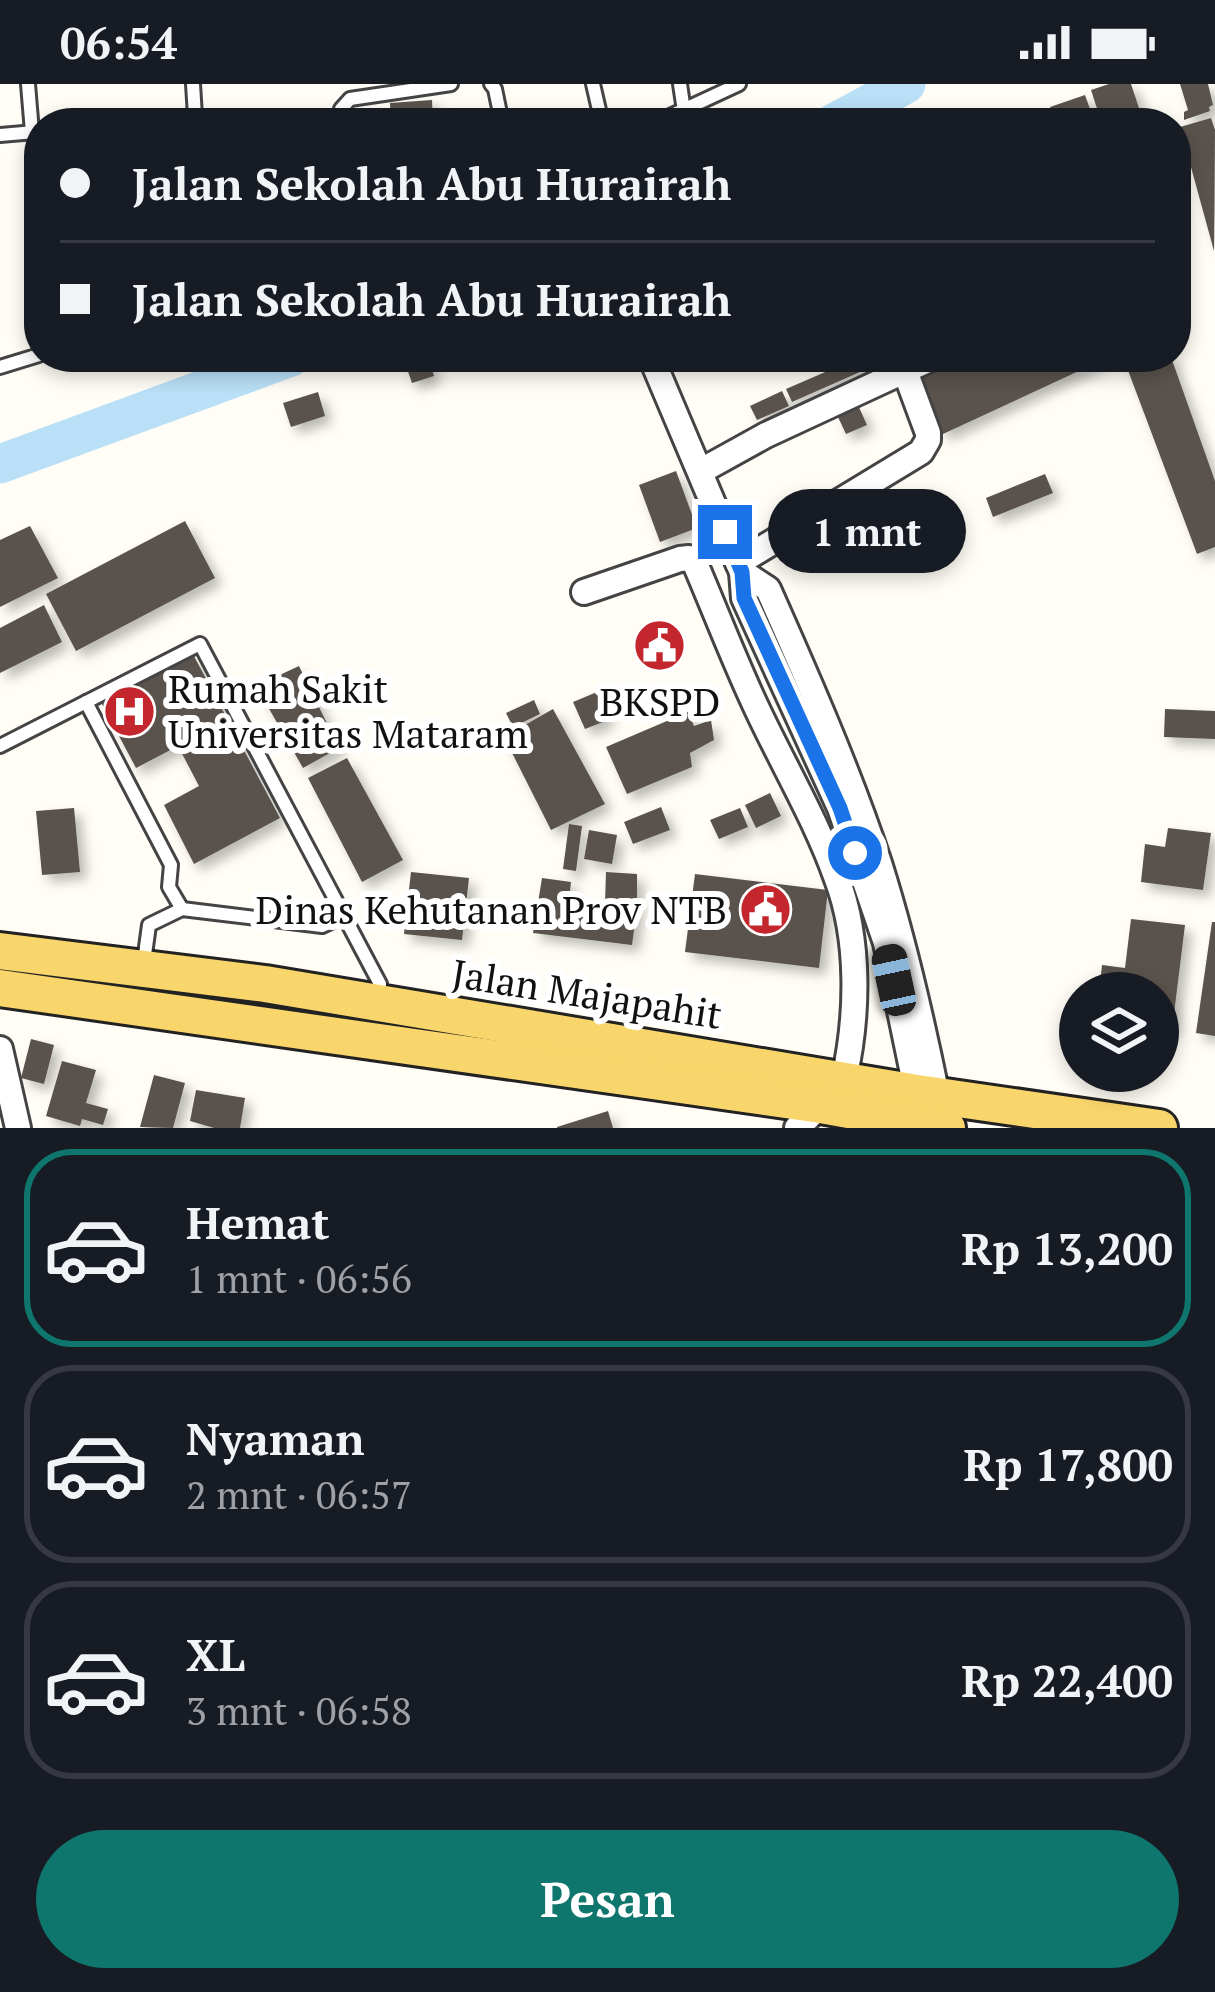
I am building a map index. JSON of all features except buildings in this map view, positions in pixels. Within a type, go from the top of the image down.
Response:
[{"type":"main road","name":"Jalan Majapahit","points":[[0,951],[376,1002],[821,1104]]},
{"type":"main road","points":[[131,1006],[142,968]]},
{"type":"main road","name":"Jalan Majapahit","points":[[0,988],[821,1104],[934,1106],[1159,1128]]},
{"type":"street","points":[[658,372],[740,567],[744,598],[840,808],[934,1106]]},
{"type":"street","points":[[701,471],[901,372]]},
{"type":"street","points":[[740,567],[921,452],[928,433],[906,372]]},
{"type":"street","points":[[584,592],[680,559],[694,561],[739,671],[838,881],[849,924],[854,1033],[821,1104]]},
{"type":"street","points":[[0,1049],[18,1128]]},
{"type":"lane","points":[[342,108],[350,99],[451,84]]},
{"type":"lane","points":[[690,108],[739,84]]},
{"type":"lane","points":[[0,746],[200,644],[380,984],[376,1002]]},
{"type":"lane","points":[[86,702],[171,865],[169,887],[182,909]]},
{"type":"lane","points":[[142,968],[148,926],[182,909],[322,926],[344,916]]},
{"type":"waterway","points":[[862,108],[906,84]]},
{"type":"waterway","points":[[0,464],[250,372]]},
{"type":"place","name":"BKSPD","points":[[660,645]]},
{"type":"place","name":"Rumah Sakit Universitas Mataram","points":[[129,711]]},
{"type":"place","name":"Dinas Kehutanan Prov NTB","points":[[766,910]]},
{"type":"route","points":[[725,532],[742,572],[744,598],[840,808],[855,853]]}]
